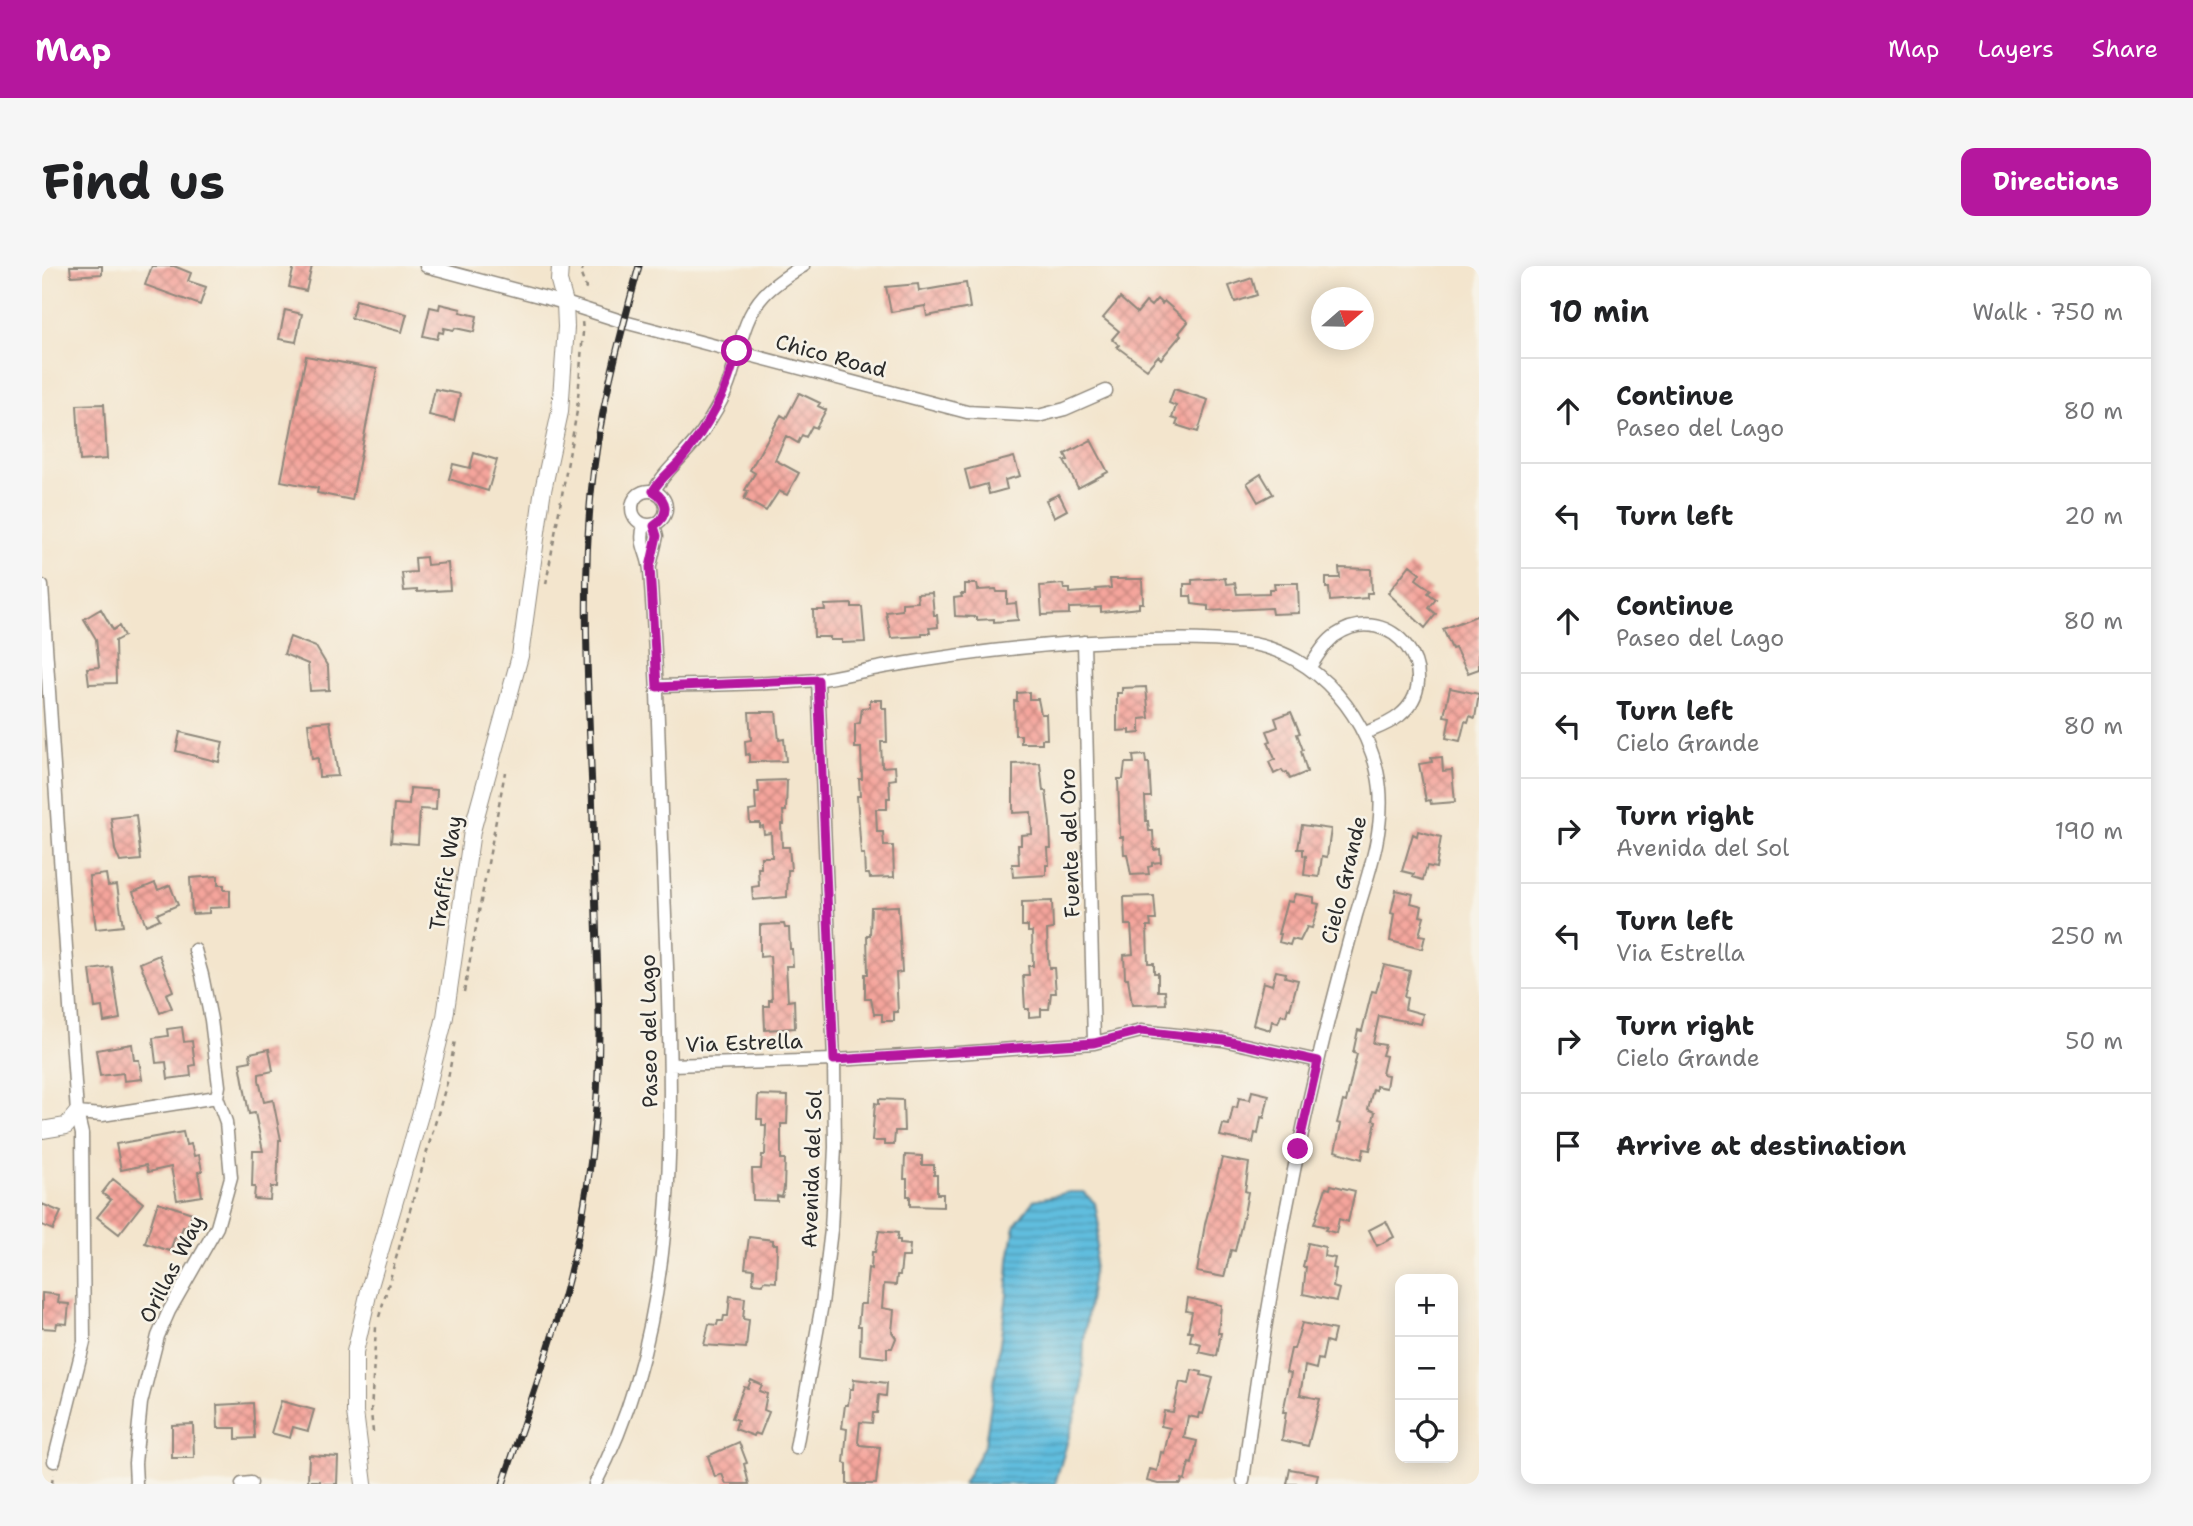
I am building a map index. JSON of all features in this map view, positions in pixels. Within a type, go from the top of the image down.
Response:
[{"type":"street","name":"Chico Road","points":[[426,266],[572,305],[624,322],[967,412],[1038,416],[1065,409],[1106,391]]},
{"type":"street","name":"Traffic Way","points":[[364,1484],[355,1412],[355,1353],[370,1286],[445,1017],[472,831],[520,656],[542,495],[560,412],[565,339],[572,305],[559,281],[560,266]]},
{"type":"street","points":[[653,491],[704,430],[727,389],[749,318],[763,296],[783,278],[803,266]]},
{"type":"street","points":[[644,491],[653,491],[663,497],[667,508],[663,519],[649,526],[636,521],[632,513],[636,495],[644,491]]},
{"type":"street","name":"Paseo del Lago","points":[[595,1484],[620,1433],[638,1384],[662,1258],[670,1161],[670,1065],[657,687],[650,567],[640,537],[649,526]]},
{"type":"street","points":[[42,586],[77,1113],[82,1134],[84,1342],[54,1461]]},
{"type":"street","points":[[1309,668],[1336,635],[1361,626],[1387,630],[1399,636],[1408,646],[1414,658],[1418,680],[1409,706],[1388,724],[1365,733]]},
{"type":"street","name":"Cielo Grande","points":[[657,687],[818,680],[885,666],[1029,647],[1084,642],[1195,639],[1245,643],[1276,652],[1309,668],[1342,699],[1365,733],[1380,784],[1378,834],[1318,1061],[1277,1256],[1243,1481]]},
{"type":"street","name":"Fuente del Oro","points":[[1084,642],[1094,1043]]},
{"type":"street","name":"Avenida del Sol","points":[[796,1448],[822,1304],[831,1230],[835,1147],[834,1060],[818,680]]},
{"type":"street","name":"Orillas Way","points":[[136,1484],[135,1463],[141,1403],[159,1336],[169,1311],[217,1227],[231,1177],[226,1122],[217,1097],[219,1086],[212,1031],[195,950]]},
{"type":"street","name":"Via Estrella","points":[[670,1065],[834,1060],[1094,1043],[1141,1031],[1223,1040],[1318,1061]]},
{"type":"street","points":[[77,1113],[102,1115],[217,1097]]},
{"type":"street","points":[[42,1130],[66,1126],[77,1113]]},
{"type":"street","points":[[242,1484],[251,1483]]},
{"type":"path","points":[[544,594],[577,411],[583,332],[572,305],[579,304],[586,288],[581,275],[583,266]]},
{"type":"path","points":[[463,998],[506,764]]},
{"type":"path","points":[[374,1436],[372,1412],[376,1326],[448,1079],[456,1038]]},
{"type":"water","points":[[1083,1192],[1095,1203],[1099,1226],[1084,1340],[1082,1392],[1055,1484],[963,1484],[985,1444],[1015,1225],[1034,1200]]},
{"type":"building","points":[[70,266],[102,266],[102,274],[71,276]]},
{"type":"building","points":[[152,266],[174,266],[191,273],[188,281],[206,287],[200,305],[145,285]]},
{"type":"building","points":[[294,266],[312,266],[306,291],[289,287]]},
{"type":"building","points":[[1252,278],[1257,295],[1235,302],[1229,286]]},
{"type":"building","points":[[966,283],[970,308],[927,316],[925,306],[891,312],[886,287],[918,284],[919,291]]},
{"type":"building","points":[[1120,298],[1137,313],[1146,302],[1151,306],[1157,299],[1162,304],[1164,301],[1188,322],[1161,359],[1158,356],[1147,369],[1117,347],[1119,345],[1112,339],[1119,331],[1103,318]]},
{"type":"building","points":[[356,300],[407,314],[402,332],[351,318]]},
{"type":"building","points":[[440,304],[477,316],[474,332],[444,328],[437,339],[423,336],[430,307],[439,309]]},
{"type":"building","points":[[285,310],[302,314],[296,342],[279,339]]},
{"type":"building","points":[[306,356],[377,369],[352,500],[317,493],[318,488],[281,481]]},
{"type":"building","points":[[435,389],[460,394],[454,421],[429,415]]},
{"type":"building","points":[[1174,389],[1208,400],[1198,432],[1176,425],[1178,420],[1172,418],[1176,406],[1169,403]]},
{"type":"building","points":[[799,393],[820,403],[818,406],[826,410],[816,428],[812,426],[806,437],[802,435],[798,443],[786,436],[775,460],[799,473],[787,495],[779,491],[766,511],[744,499],[748,491],[745,490],[755,473],[750,470],[781,415],[786,418]]},
{"type":"building","points":[[104,404],[107,459],[80,461],[77,405]]},
{"type":"building","points":[[1091,440],[1108,472],[1078,488],[1064,461],[1068,460],[1065,454]]},
{"type":"building","points":[[474,453],[497,460],[488,491],[449,479],[453,464],[470,468]]},
{"type":"building","points":[[1014,457],[1020,476],[1005,480],[1007,489],[989,494],[987,484],[970,489],[965,470]]},
{"type":"building","points":[[1261,474],[1273,494],[1258,502],[1247,483]]},
{"type":"building","points":[[1059,494],[1067,510],[1054,517],[1046,500]]},
{"type":"building","points":[[426,557],[427,565],[448,563],[450,590],[404,591],[402,573],[416,572],[415,558]]},
{"type":"building","points":[[1410,565],[1420,573],[1416,579],[1431,590],[1428,593],[1436,599],[1429,608],[1436,614],[1425,628],[1388,593]]},
{"type":"building","points":[[1339,568],[1371,569],[1372,593],[1367,593],[1367,598],[1330,601],[1326,578],[1340,578]]},
{"type":"building","points":[[1225,578],[1226,584],[1235,583],[1237,594],[1269,593],[1269,589],[1275,589],[1274,583],[1298,583],[1299,613],[1272,614],[1271,608],[1208,611],[1208,606],[1192,604],[1191,596],[1184,596],[1184,584],[1192,584],[1192,580]]},
{"type":"building","points":[[1110,579],[1142,579],[1143,603],[1139,603],[1139,608],[1101,612],[1101,607],[1069,608],[1069,614],[1042,615],[1040,586],[1063,584],[1064,589],[1070,589],[1070,593],[1097,591],[1096,589],[1111,588]]},
{"type":"building","points":[[965,584],[977,584],[978,590],[996,589],[997,592],[1007,592],[1007,604],[1016,603],[1018,620],[994,622],[994,619],[977,620],[977,617],[955,616],[954,598],[965,594]]},
{"type":"building","points":[[932,593],[938,627],[929,628],[930,633],[922,633],[922,636],[891,638],[886,612],[902,610],[902,603],[918,602],[917,594]]},
{"type":"building","points":[[852,604],[852,607],[862,607],[865,642],[842,643],[842,640],[830,640],[830,637],[814,637],[813,610],[825,610],[824,605]]},
{"type":"building","points":[[101,609],[113,630],[119,626],[124,636],[115,641],[116,683],[89,684],[87,668],[99,667],[96,639],[84,619]]},
{"type":"building","points":[[1479,615],[1479,669],[1468,673],[1443,629]]},
{"type":"building","points":[[290,637],[316,647],[328,667],[329,690],[310,691],[308,664],[284,654]]},
{"type":"building","points":[[1146,687],[1149,718],[1140,719],[1140,733],[1130,734],[1130,730],[1117,731],[1117,693],[1122,693],[1122,688]]},
{"type":"building","points":[[1450,688],[1479,694],[1475,718],[1470,716],[1468,722],[1465,721],[1460,741],[1446,738],[1450,717],[1444,716]]},
{"type":"building","points":[[1029,692],[1029,699],[1038,699],[1041,714],[1046,714],[1047,739],[1042,739],[1042,743],[1021,743],[1021,735],[1015,735],[1014,701],[1017,701],[1017,693]]},
{"type":"building","points":[[870,700],[882,700],[882,708],[886,708],[887,742],[881,742],[882,767],[895,766],[896,779],[889,780],[890,798],[887,798],[887,809],[876,809],[877,832],[883,832],[884,846],[893,846],[894,877],[870,878],[869,874],[865,874],[864,854],[861,854],[857,796],[860,796],[859,779],[862,779],[861,748],[855,748],[855,724],[860,723],[862,708],[870,707]]},
{"type":"building","points":[[749,712],[776,712],[779,740],[784,739],[786,761],[749,762],[745,741],[751,740]]},
{"type":"building","points":[[1291,712],[1300,733],[1297,734],[1307,772],[1290,779],[1287,772],[1282,770],[1274,774],[1269,762],[1275,759],[1267,731],[1278,727],[1275,718]]},
{"type":"building","points":[[330,721],[338,776],[319,777],[318,758],[312,759],[308,723]]},
{"type":"building","points":[[180,732],[223,742],[219,762],[176,751]]},
{"type":"building","points":[[1145,755],[1146,763],[1149,763],[1151,797],[1145,797],[1146,821],[1149,831],[1153,831],[1154,850],[1160,849],[1161,862],[1152,863],[1152,866],[1148,867],[1149,874],[1131,875],[1127,854],[1124,854],[1123,837],[1120,837],[1118,779],[1123,779],[1125,763],[1134,763],[1133,756]]},
{"type":"building","points":[[1442,757],[1443,771],[1452,770],[1455,802],[1431,804],[1430,800],[1426,801],[1419,764],[1432,762],[1431,758]]},
{"type":"building","points":[[1040,763],[1050,824],[1049,865],[1046,865],[1046,875],[1013,877],[1012,864],[1019,864],[1018,845],[1021,845],[1021,835],[1032,834],[1031,812],[1013,813],[1013,764]]},
{"type":"building","points":[[787,780],[786,811],[783,811],[784,824],[781,824],[782,847],[789,847],[791,870],[788,870],[787,897],[753,900],[752,887],[759,886],[758,868],[761,868],[761,857],[772,857],[771,833],[764,834],[760,823],[750,823],[749,811],[756,810],[755,792],[759,792],[758,781]]},
{"type":"building","points":[[410,788],[437,790],[436,810],[420,809],[418,844],[391,842],[394,804],[409,805]]},
{"type":"building","points":[[136,815],[141,860],[120,862],[115,850],[111,818]]},
{"type":"building","points":[[1302,825],[1331,829],[1327,857],[1322,856],[1319,877],[1304,875],[1306,856],[1303,855],[1303,849],[1298,849]]},
{"type":"building","points":[[1418,831],[1441,837],[1436,868],[1427,866],[1423,880],[1402,871],[1413,834],[1417,836]]},
{"type":"building","points":[[106,874],[108,886],[117,885],[123,926],[96,929],[89,876]]},
{"type":"building","points":[[218,876],[218,885],[224,885],[224,890],[230,890],[230,907],[209,908],[209,913],[192,914],[190,878]]},
{"type":"building","points":[[155,883],[158,890],[170,885],[178,905],[157,914],[160,919],[146,925],[133,892]]},
{"type":"building","points":[[1396,890],[1413,894],[1411,903],[1422,906],[1420,916],[1424,917],[1419,935],[1425,936],[1422,949],[1390,941],[1394,914],[1391,913]]},
{"type":"building","points":[[1295,894],[1314,897],[1314,903],[1319,904],[1312,928],[1307,927],[1300,941],[1292,939],[1290,945],[1279,942],[1281,934],[1278,934],[1287,901],[1292,902]]},
{"type":"building","points":[[1154,896],[1156,920],[1150,920],[1151,926],[1147,926],[1148,963],[1154,963],[1154,973],[1158,973],[1158,991],[1165,991],[1166,1004],[1132,1005],[1128,978],[1125,978],[1124,955],[1133,954],[1131,925],[1125,925],[1124,897]]},
{"type":"building","points":[[1052,901],[1053,929],[1047,930],[1048,958],[1049,968],[1054,968],[1056,993],[1051,993],[1049,1009],[1041,1009],[1041,1016],[1029,1017],[1029,1009],[1025,1009],[1023,975],[1029,975],[1028,966],[1033,966],[1032,932],[1028,932],[1028,926],[1022,926],[1022,902]]},
{"type":"building","points":[[898,906],[902,972],[896,973],[898,1012],[894,1012],[894,1021],[882,1021],[882,1014],[874,1014],[871,999],[865,999],[865,974],[868,974],[867,935],[870,935],[871,907]]},
{"type":"building","points":[[784,924],[785,928],[789,928],[792,949],[793,966],[786,966],[788,1001],[794,1000],[795,1028],[765,1030],[764,1006],[769,1006],[769,1000],[772,1000],[771,970],[770,956],[760,957],[760,925]]},
{"type":"building","points":[[159,955],[173,991],[166,994],[172,1008],[160,1013],[140,963]]},
{"type":"building","points":[[1384,965],[1410,971],[1404,997],[1407,998],[1405,1009],[1423,1014],[1421,1024],[1379,1016],[1373,1043],[1385,1045],[1382,1055],[1386,1056],[1382,1074],[1388,1075],[1386,1088],[1376,1086],[1376,1090],[1373,1089],[1368,1109],[1375,1112],[1373,1120],[1376,1121],[1370,1150],[1364,1149],[1362,1159],[1335,1151],[1341,1124],[1337,1123],[1343,1101],[1346,1102],[1357,1054],[1353,1053],[1358,1030],[1362,1031],[1372,991],[1376,992]]},
{"type":"building","points":[[112,967],[120,1019],[104,1022],[102,1007],[95,1008],[90,970]]},
{"type":"building","points":[[1276,971],[1286,973],[1285,977],[1298,980],[1290,1009],[1288,1008],[1286,1016],[1281,1015],[1278,1023],[1272,1021],[1270,1030],[1253,1025],[1263,982],[1272,985]]},
{"type":"building","points":[[182,1027],[184,1042],[192,1041],[195,1065],[190,1066],[191,1076],[168,1079],[166,1062],[156,1063],[153,1038],[168,1036],[167,1029]]},
{"type":"building","points":[[132,1044],[134,1060],[139,1060],[142,1079],[124,1081],[123,1073],[100,1076],[96,1050]]},
{"type":"building","points":[[269,1049],[273,1071],[259,1074],[259,1080],[264,1102],[273,1100],[281,1140],[277,1187],[271,1187],[270,1200],[254,1199],[253,1151],[263,1151],[255,1113],[249,1114],[240,1063],[251,1061],[250,1053]]},
{"type":"building","points":[[1252,1091],[1269,1095],[1264,1118],[1261,1117],[1258,1134],[1255,1133],[1253,1143],[1220,1136],[1223,1124],[1229,1125],[1233,1107],[1237,1108],[1239,1098],[1250,1100]]},
{"type":"building","points":[[758,1095],[788,1096],[787,1124],[781,1124],[781,1159],[785,1159],[784,1188],[782,1197],[777,1196],[777,1201],[753,1200],[752,1169],[761,1169],[762,1155],[765,1155],[766,1125],[762,1125],[762,1119],[757,1119]]},
{"type":"building","points":[[879,1099],[903,1100],[904,1131],[895,1131],[894,1145],[884,1145],[884,1141],[872,1141],[875,1103],[879,1104]]},
{"type":"building","points":[[183,1132],[186,1145],[191,1144],[194,1156],[199,1155],[202,1171],[198,1172],[202,1196],[177,1200],[171,1167],[148,1172],[146,1165],[121,1170],[116,1144]]},
{"type":"building","points":[[905,1155],[922,1156],[922,1165],[934,1165],[937,1194],[943,1194],[943,1207],[910,1206],[907,1179],[904,1179]]},
{"type":"building","points":[[1222,1158],[1249,1163],[1244,1214],[1235,1251],[1231,1250],[1224,1277],[1197,1272],[1205,1224]]},
{"type":"building","points":[[113,1179],[143,1203],[119,1234],[97,1217],[111,1200],[102,1193]]},
{"type":"building","points":[[1331,1185],[1355,1191],[1348,1222],[1339,1219],[1336,1233],[1325,1230],[1327,1227],[1314,1224],[1326,1188],[1330,1189]]},
{"type":"building","points":[[158,1202],[192,1213],[187,1228],[183,1227],[179,1239],[175,1237],[170,1251],[145,1243]]},
{"type":"building","points":[[42,1204],[61,1212],[53,1230],[42,1225]]},
{"type":"building","points":[[1386,1221],[1394,1237],[1377,1246],[1369,1230]]},
{"type":"building","points":[[879,1231],[898,1233],[897,1240],[900,1240],[900,1244],[910,1245],[909,1257],[902,1257],[896,1285],[884,1284],[882,1308],[894,1310],[892,1332],[896,1338],[892,1348],[887,1348],[887,1358],[860,1355],[861,1326],[858,1326],[860,1304],[865,1304],[868,1268],[871,1269],[872,1252],[875,1252]]},
{"type":"building","points":[[749,1237],[773,1240],[773,1244],[777,1244],[776,1282],[753,1283],[754,1269],[745,1268]]},
{"type":"building","points":[[1308,1243],[1325,1247],[1324,1256],[1335,1258],[1333,1287],[1339,1289],[1336,1301],[1303,1294],[1306,1267],[1303,1267]]},
{"type":"building","points":[[42,1293],[59,1295],[58,1303],[69,1304],[67,1324],[57,1323],[56,1329],[42,1328]]},
{"type":"building","points":[[730,1296],[745,1298],[743,1319],[749,1320],[746,1348],[704,1345],[709,1324],[717,1325],[718,1321],[723,1321],[724,1316],[728,1316]]},
{"type":"building","points":[[1188,1298],[1221,1305],[1218,1333],[1221,1333],[1217,1356],[1199,1352],[1201,1344],[1190,1341],[1192,1331],[1188,1331],[1192,1312],[1186,1311]]},
{"type":"building","points":[[1302,1323],[1335,1330],[1332,1343],[1326,1341],[1322,1360],[1318,1359],[1316,1369],[1305,1366],[1300,1395],[1320,1399],[1308,1446],[1282,1440],[1286,1412],[1283,1412],[1291,1373],[1286,1372],[1291,1349],[1294,1349]]},
{"type":"building","points":[[1192,1370],[1213,1378],[1203,1414],[1199,1413],[1198,1418],[1188,1416],[1184,1438],[1197,1441],[1192,1464],[1189,1463],[1185,1480],[1182,1479],[1181,1484],[1147,1481],[1150,1469],[1157,1471],[1161,1452],[1164,1453],[1170,1428],[1161,1426],[1164,1411],[1173,1412],[1180,1382],[1189,1384]]},
{"type":"building","points":[[854,1379],[887,1383],[886,1396],[879,1395],[877,1413],[873,1413],[872,1423],[860,1422],[860,1445],[880,1447],[876,1484],[847,1484],[847,1464],[844,1463],[847,1429],[842,1428],[845,1405],[848,1405]]},
{"type":"building","points":[[751,1380],[762,1385],[759,1391],[767,1394],[764,1410],[769,1412],[760,1435],[755,1433],[754,1436],[735,1429],[738,1420],[732,1418],[744,1387],[748,1388]]},
{"type":"building","points":[[281,1401],[314,1410],[308,1431],[293,1427],[290,1438],[271,1433]]},
{"type":"building","points":[[253,1403],[255,1438],[236,1439],[236,1428],[218,1428],[217,1405]]},
{"type":"building","points":[[193,1424],[194,1458],[172,1458],[172,1425]]},
{"type":"building","points":[[739,1442],[747,1463],[744,1464],[749,1484],[726,1484],[722,1474],[715,1477],[708,1456]]},
{"type":"building","points":[[309,1455],[338,1457],[337,1484],[308,1481]]},
{"type":"building","points":[[1290,1469],[1318,1474],[1316,1484],[1287,1484]]},
{"type":"railway","points":[[503,1484],[565,1292],[581,1223],[592,1153],[598,1083],[599,1013],[587,642],[588,531],[594,465],[604,407],[639,266]]},
{"type":"route","points":[[737,351],[727,389],[704,430],[653,491],[663,497],[667,508],[663,519],[654,526],[657,536],[650,567],[657,687],[818,680],[834,1060],[1094,1043],[1141,1031],[1223,1040],[1318,1061],[1298,1149]]}]
